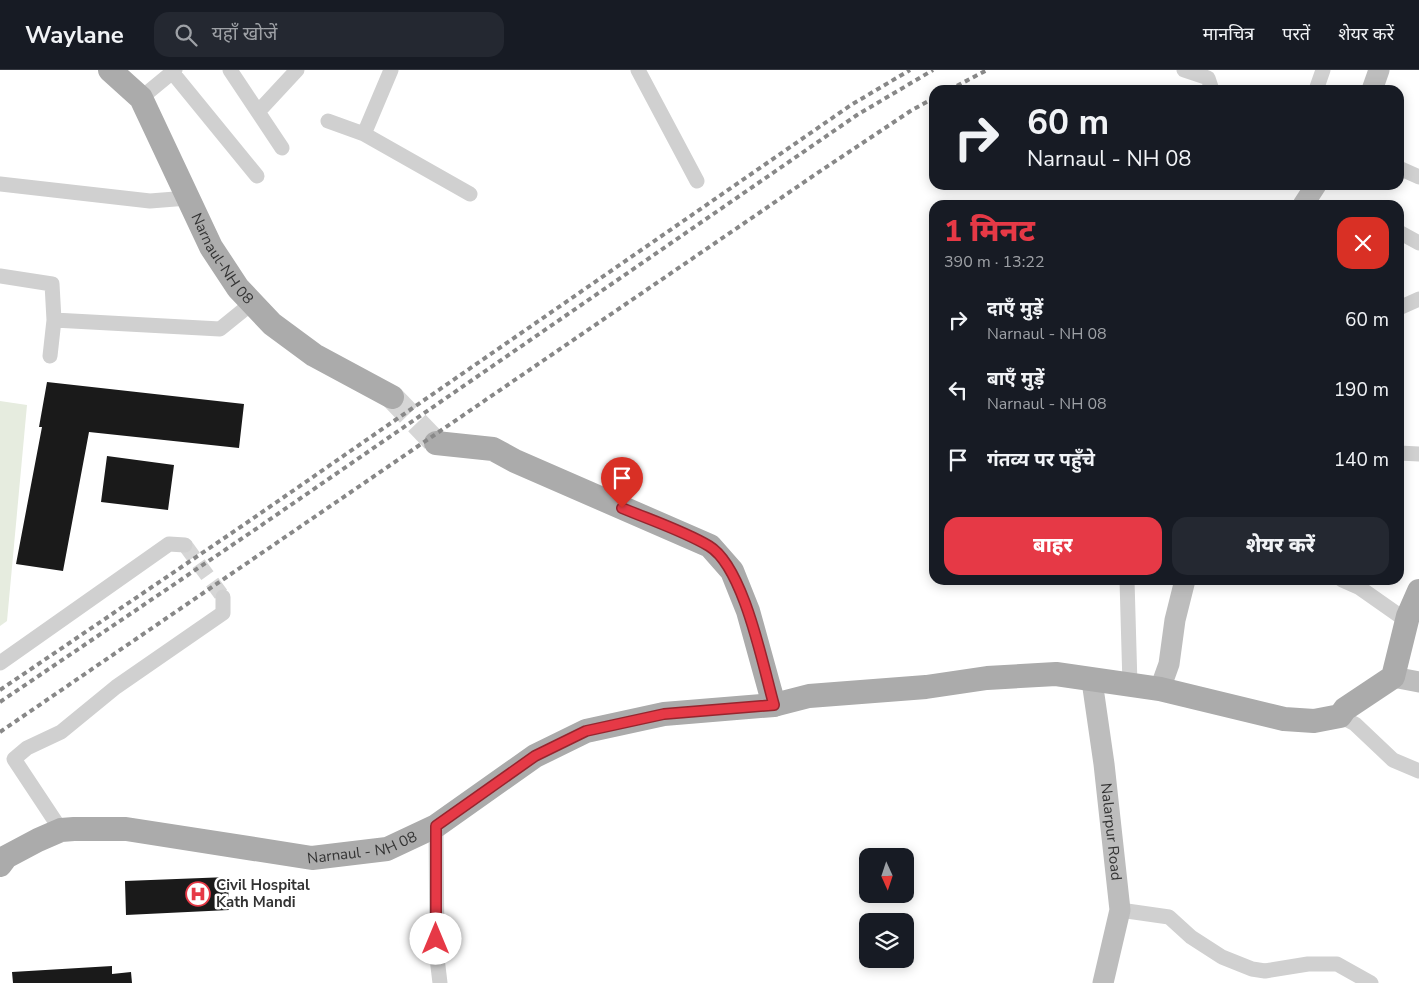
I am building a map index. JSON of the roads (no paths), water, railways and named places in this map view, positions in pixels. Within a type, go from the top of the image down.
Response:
[{"type":"main road","name":"Narnaul-NH 08","points":[[110,70],[141,98],[211,248],[238,288],[272,324],[314,355],[392,397]]},
{"type":"main road","points":[[436,443],[493,448],[515,461],[710,546],[732,571],[748,611],[774,705]]},
{"type":"main road","points":[[1340,716],[1345,709],[1393,677],[1407,621],[1419,591]]},
{"type":"main road","name":"Narnaul - NH 08","points":[[0,865],[6,857],[61,830],[126,829],[312,858],[387,849],[436,826],[535,756],[586,731],[664,714],[774,705],[809,696],[926,687],[987,678],[1056,674],[1092,681],[1160,689],[1284,719],[1314,721],[1340,716]]},
{"type":"street","points":[[230,70],[282,148]]},
{"type":"street","points":[[258,112],[297,70]]},
{"type":"street","points":[[364,134],[391,70]]},
{"type":"street","points":[[638,70],[697,181]]},
{"type":"street","points":[[1184,70],[1208,78],[1210,85]]},
{"type":"street","points":[[1318,85],[1323,70]]},
{"type":"street","points":[[1374,85],[1379,70]]},
{"type":"street","points":[[141,98],[174,71],[257,176]]},
{"type":"street","points":[[328,121],[364,134],[470,194]]},
{"type":"street","points":[[1404,170],[1419,177]]},
{"type":"street","points":[[0,184],[150,201],[188,198]]},
{"type":"street","points":[[1404,235],[1419,243]]},
{"type":"street","points":[[0,276],[52,284],[54,320],[50,356]]},
{"type":"street","points":[[1404,306],[1419,299]]},
{"type":"street","points":[[54,320],[220,329],[252,303]]},
{"type":"street","points":[[1404,453],[1419,454]]},
{"type":"street","points":[[0,663],[169,544],[185,545]]},
{"type":"street","points":[[1127,585],[1130,685]]},
{"type":"street","points":[[1160,689],[1169,664],[1184,585]]},
{"type":"street","points":[[1353,585],[1407,621]]},
{"type":"street","points":[[61,830],[14,759],[27,748],[61,732],[116,687],[223,613],[224,597]]},
{"type":"street","points":[[1393,677],[1419,682]]},
{"type":"street","name":"Nalarpur Road","points":[[1092,681],[1104,764],[1120,910],[1103,983]]},
{"type":"street","points":[[1340,716],[1355,724],[1393,760],[1419,771]]},
{"type":"street","points":[[436,826],[437,958],[440,983]]},
{"type":"street","points":[[1120,910],[1170,917],[1191,937],[1222,957],[1252,969],[1265,971],[1308,964],[1337,964],[1371,983]]},
{"type":"tunnel","points":[[392,397],[436,443]]},
{"type":"tunnel","points":[[185,545],[223,597]]},
{"type":"railway","points":[[0,690],[242,526],[851,105],[910,70]]},
{"type":"railway","points":[[0,702],[253,531],[857,115],[933,70]]},
{"type":"railway","points":[[958,85],[987,70]]},
{"type":"railway","points":[[0,732],[816,174],[929,101]]},
{"type":"place","name":"Civil Hospital Kath Mandi","points":[[198,894]]}]
